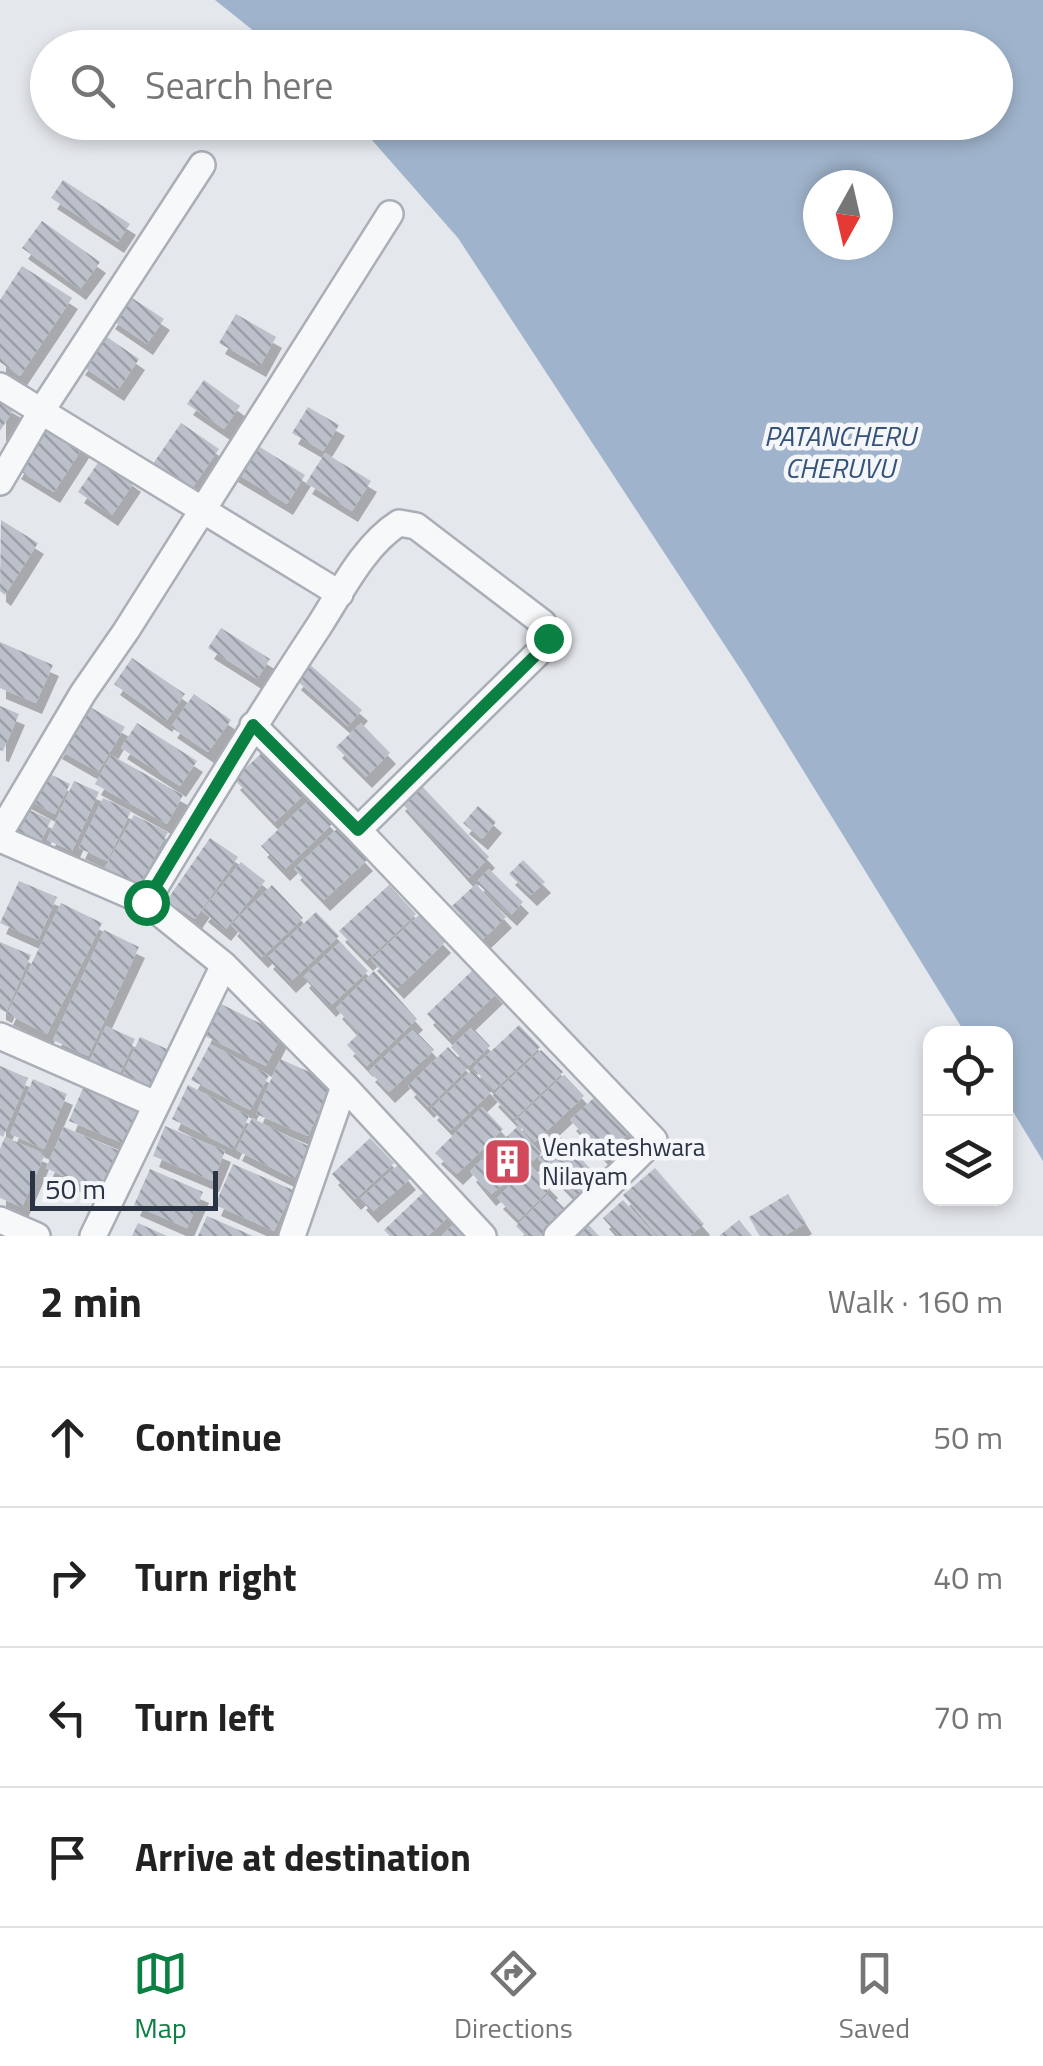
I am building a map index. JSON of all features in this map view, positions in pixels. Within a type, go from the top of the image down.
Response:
[{"type":"street","points":[[0,482],[42,410],[202,165]]},
{"type":"street","points":[[390,214],[83,693],[0,836],[146,902],[224,965],[344,1086],[483,1236]]},
{"type":"street","points":[[0,386],[340,594]]},
{"type":"street","points":[[146,902],[253,725],[340,594],[384,532],[398,523],[416,526],[544,623],[548,638],[540,651],[358,830]]},
{"type":"street","points":[[253,725],[654,1140],[557,1236]]},
{"type":"street","points":[[94,1236],[224,965]]},
{"type":"street","points":[[0,1036],[155,1104]]},
{"type":"street","points":[[292,1236],[344,1086]]},
{"type":"street","points":[[0,1220],[37,1236]]},
{"type":"water","name":"PATANCHERU CHERUVU","points":[[215,0],[1043,0],[1043,1161],[1013,1112],[1013,1026],[961,1026],[745,676],[458,238],[372,140],[1013,140],[1013,30],[253,30]]},
{"type":"building","points":[[63,180],[130,224],[118,242],[51,198]]},
{"type":"building","points":[[42,221],[100,262],[80,289],[22,248]]},
{"type":"building","points":[[22,266],[72,298],[20,376],[0,362],[0,300]]},
{"type":"building","points":[[126,294],[164,319],[147,344],[109,318]]},
{"type":"building","points":[[236,314],[276,337],[260,366],[219,343]]},
{"type":"building","points":[[101,333],[139,359],[118,390],[79,364]]},
{"type":"building","points":[[204,380],[240,406],[224,429],[187,404]]},
{"type":"building","points":[[0,398],[15,407],[0,431]]},
{"type":"building","points":[[308,407],[339,425],[323,451],[292,433]]},
{"type":"building","points":[[46,419],[85,444],[54,492],[15,468]]},
{"type":"building","points":[[181,423],[219,449],[186,497],[148,471]]},
{"type":"building","points":[[250,441],[305,475],[287,504],[232,471]]},
{"type":"building","points":[[325,453],[371,481],[352,511],[306,483]]},
{"type":"building","points":[[102,457],[135,481],[112,515],[78,492]]},
{"type":"building","points":[[1,520],[38,543],[5,595],[0,591]]},
{"type":"building","points":[[221,628],[270,659],[257,679],[208,648]]},
{"type":"building","points":[[0,642],[53,665],[36,703],[0,688]]},
{"type":"building","points":[[132,658],[185,694],[166,721],[114,684]]},
{"type":"building","points":[[308,663],[362,710],[348,726],[295,679]]},
{"type":"building","points":[[194,694],[231,720],[208,752],[171,727]]},
{"type":"building","points":[[83,703],[125,727],[98,772],[56,748]]},
{"type":"building","points":[[0,706],[19,714],[3,751],[0,750]]},
{"type":"building","points":[[137,723],[197,761],[180,786],[121,748]]},
{"type":"building","points":[[361,723],[390,753],[366,777],[336,747]]},
{"type":"building","points":[[266,749],[307,792],[275,822],[234,779]]},
{"type":"building","points":[[111,755],[183,795],[167,824],[95,784]]},
{"type":"building","points":[[40,769],[70,784],[55,814],[25,798]]},
{"type":"building","points":[[74,781],[99,792],[72,851],[47,840]]},
{"type":"building","points":[[418,782],[489,857],[469,878],[399,800]]},
{"type":"building","points":[[103,798],[131,811],[107,861],[79,848]]},
{"type":"building","points":[[309,800],[332,824],[284,870],[261,846]]},
{"type":"building","points":[[21,806],[51,820],[37,849],[7,835]]},
{"type":"building","points":[[478,806],[496,822],[482,839],[463,823]]},
{"type":"building","points":[[134,815],[168,832],[136,891],[102,873]]},
{"type":"building","points":[[337,829],[367,860],[324,900],[294,869]]},
{"type":"building","points":[[210,838],[238,857],[195,919],[167,900]]},
{"type":"building","points":[[523,860],[545,882],[531,895],[509,874]]},
{"type":"building","points":[[241,862],[265,881],[225,930],[202,911]]},
{"type":"building","points":[[489,869],[523,902],[511,915],[476,882]]},
{"type":"building","points":[[19,881],[57,897],[38,940],[0,923]]},
{"type":"building","points":[[476,884],[506,917],[483,939],[452,906]]},
{"type":"building","points":[[272,885],[303,918],[262,957],[231,925]]},
{"type":"building","points":[[389,885],[416,914],[367,960],[339,931]]},
{"type":"building","points":[[61,903],[102,923],[47,1034],[7,1014]]},
{"type":"building","points":[[316,912],[339,936],[290,982],[267,958]]},
{"type":"building","points":[[419,915],[445,942],[398,988],[371,960]]},
{"type":"building","points":[[104,930],[139,947],[88,1056],[53,1040]]},
{"type":"building","points":[[0,942],[31,955],[6,1012],[0,1009]]},
{"type":"building","points":[[340,942],[368,971],[330,1006],[303,977]]},
{"type":"building","points":[[474,969],[497,993],[450,1038],[427,1014]]},
{"type":"building","points":[[374,971],[417,1019],[367,1066],[347,1045],[359,1033],[336,1008]]},
{"type":"building","points":[[219,1003],[282,1034],[266,1066],[203,1035]]},
{"type":"building","points":[[519,1025],[540,1047],[494,1090],[473,1068]]},
{"type":"building","points":[[106,1026],[135,1039],[118,1078],[88,1065]]},
{"type":"building","points":[[472,1027],[490,1046],[469,1066],[451,1047]]},
{"type":"building","points":[[414,1029],[434,1050],[389,1092],[369,1071]]},
{"type":"building","points":[[140,1037],[167,1049],[150,1086],[123,1074]]},
{"type":"building","points":[[210,1044],[269,1075],[250,1110],[191,1080]]},
{"type":"building","points":[[448,1047],[468,1068],[428,1107],[408,1086]]},
{"type":"building","points":[[541,1050],[563,1072],[514,1119],[492,1096]]},
{"type":"building","points":[[280,1059],[332,1082],[308,1136],[256,1114]]},
{"type":"building","points":[[0,1066],[28,1078],[3,1137],[0,1135]]},
{"type":"building","points":[[472,1070],[492,1091],[451,1130],[431,1109]]},
{"type":"building","points":[[564,1075],[584,1096],[535,1142],[515,1121]]},
{"type":"building","points":[[33,1079],[67,1094],[44,1149],[10,1134]]},
{"type":"building","points":[[188,1085],[249,1116],[233,1149],[172,1119]]},
{"type":"building","points":[[83,1088],[137,1110],[123,1143],[69,1121]]},
{"type":"building","points":[[596,1096],[630,1132],[604,1156],[570,1120]]},
{"type":"building","points":[[482,1107],[503,1129],[457,1174],[435,1153]]},
{"type":"building","points":[[252,1118],[310,1147],[294,1179],[236,1150]]},
{"type":"building","points":[[165,1126],[225,1151],[213,1181],[153,1156]]},
{"type":"building","name":"Venkateshwara Nilayam","points":[[518,1126],[541,1154],[490,1195],[470,1171]]},
{"type":"building","points":[[64,1127],[122,1152],[103,1194],[46,1168]]},
{"type":"building","points":[[5,1137],[45,1154],[22,1207],[0,1198],[0,1149]]},
{"type":"building","points":[[561,1137],[599,1178],[577,1199],[538,1159]]},
{"type":"building","points":[[370,1138],[394,1163],[355,1199],[332,1174]]},
{"type":"building","points":[[233,1164],[293,1190],[274,1231],[215,1205]]},
{"type":"building","points":[[398,1165],[410,1179],[372,1212],[360,1199]]},
{"type":"building","points":[[530,1165],[552,1187],[519,1220],[497,1198]]},
{"type":"building","points":[[655,1168],[704,1224],[690,1236],[658,1236],[623,1195]]},
{"type":"building","points":[[150,1169],[203,1192],[187,1228],[134,1205]]},
{"type":"building","points":[[425,1191],[449,1216],[428,1236],[390,1236],[384,1230]]},
{"type":"building","points":[[549,1193],[571,1215],[550,1236],[526,1236],[516,1226]]},
{"type":"building","points":[[788,1194],[806,1223],[784,1236],[760,1236],[749,1217]]},
{"type":"building","points":[[623,1200],[656,1236],[619,1236],[603,1218]]},
{"type":"building","points":[[207,1216],[253,1236],[198,1236]]},
{"type":"building","points":[[739,1220],[752,1236],[719,1236]]},
{"type":"building","points":[[457,1221],[471,1236],[441,1236]]},
{"type":"building","points":[[586,1222],[599,1236],[572,1236]]},
{"type":"building","points":[[138,1223],[167,1236],[132,1236]]},
{"type":"place","name":"Venkateshwara Nilayam","points":[[507,1161]]},
{"type":"route","points":[[146,902],[253,725],[358,830],[540,651],[548,638]]}]
